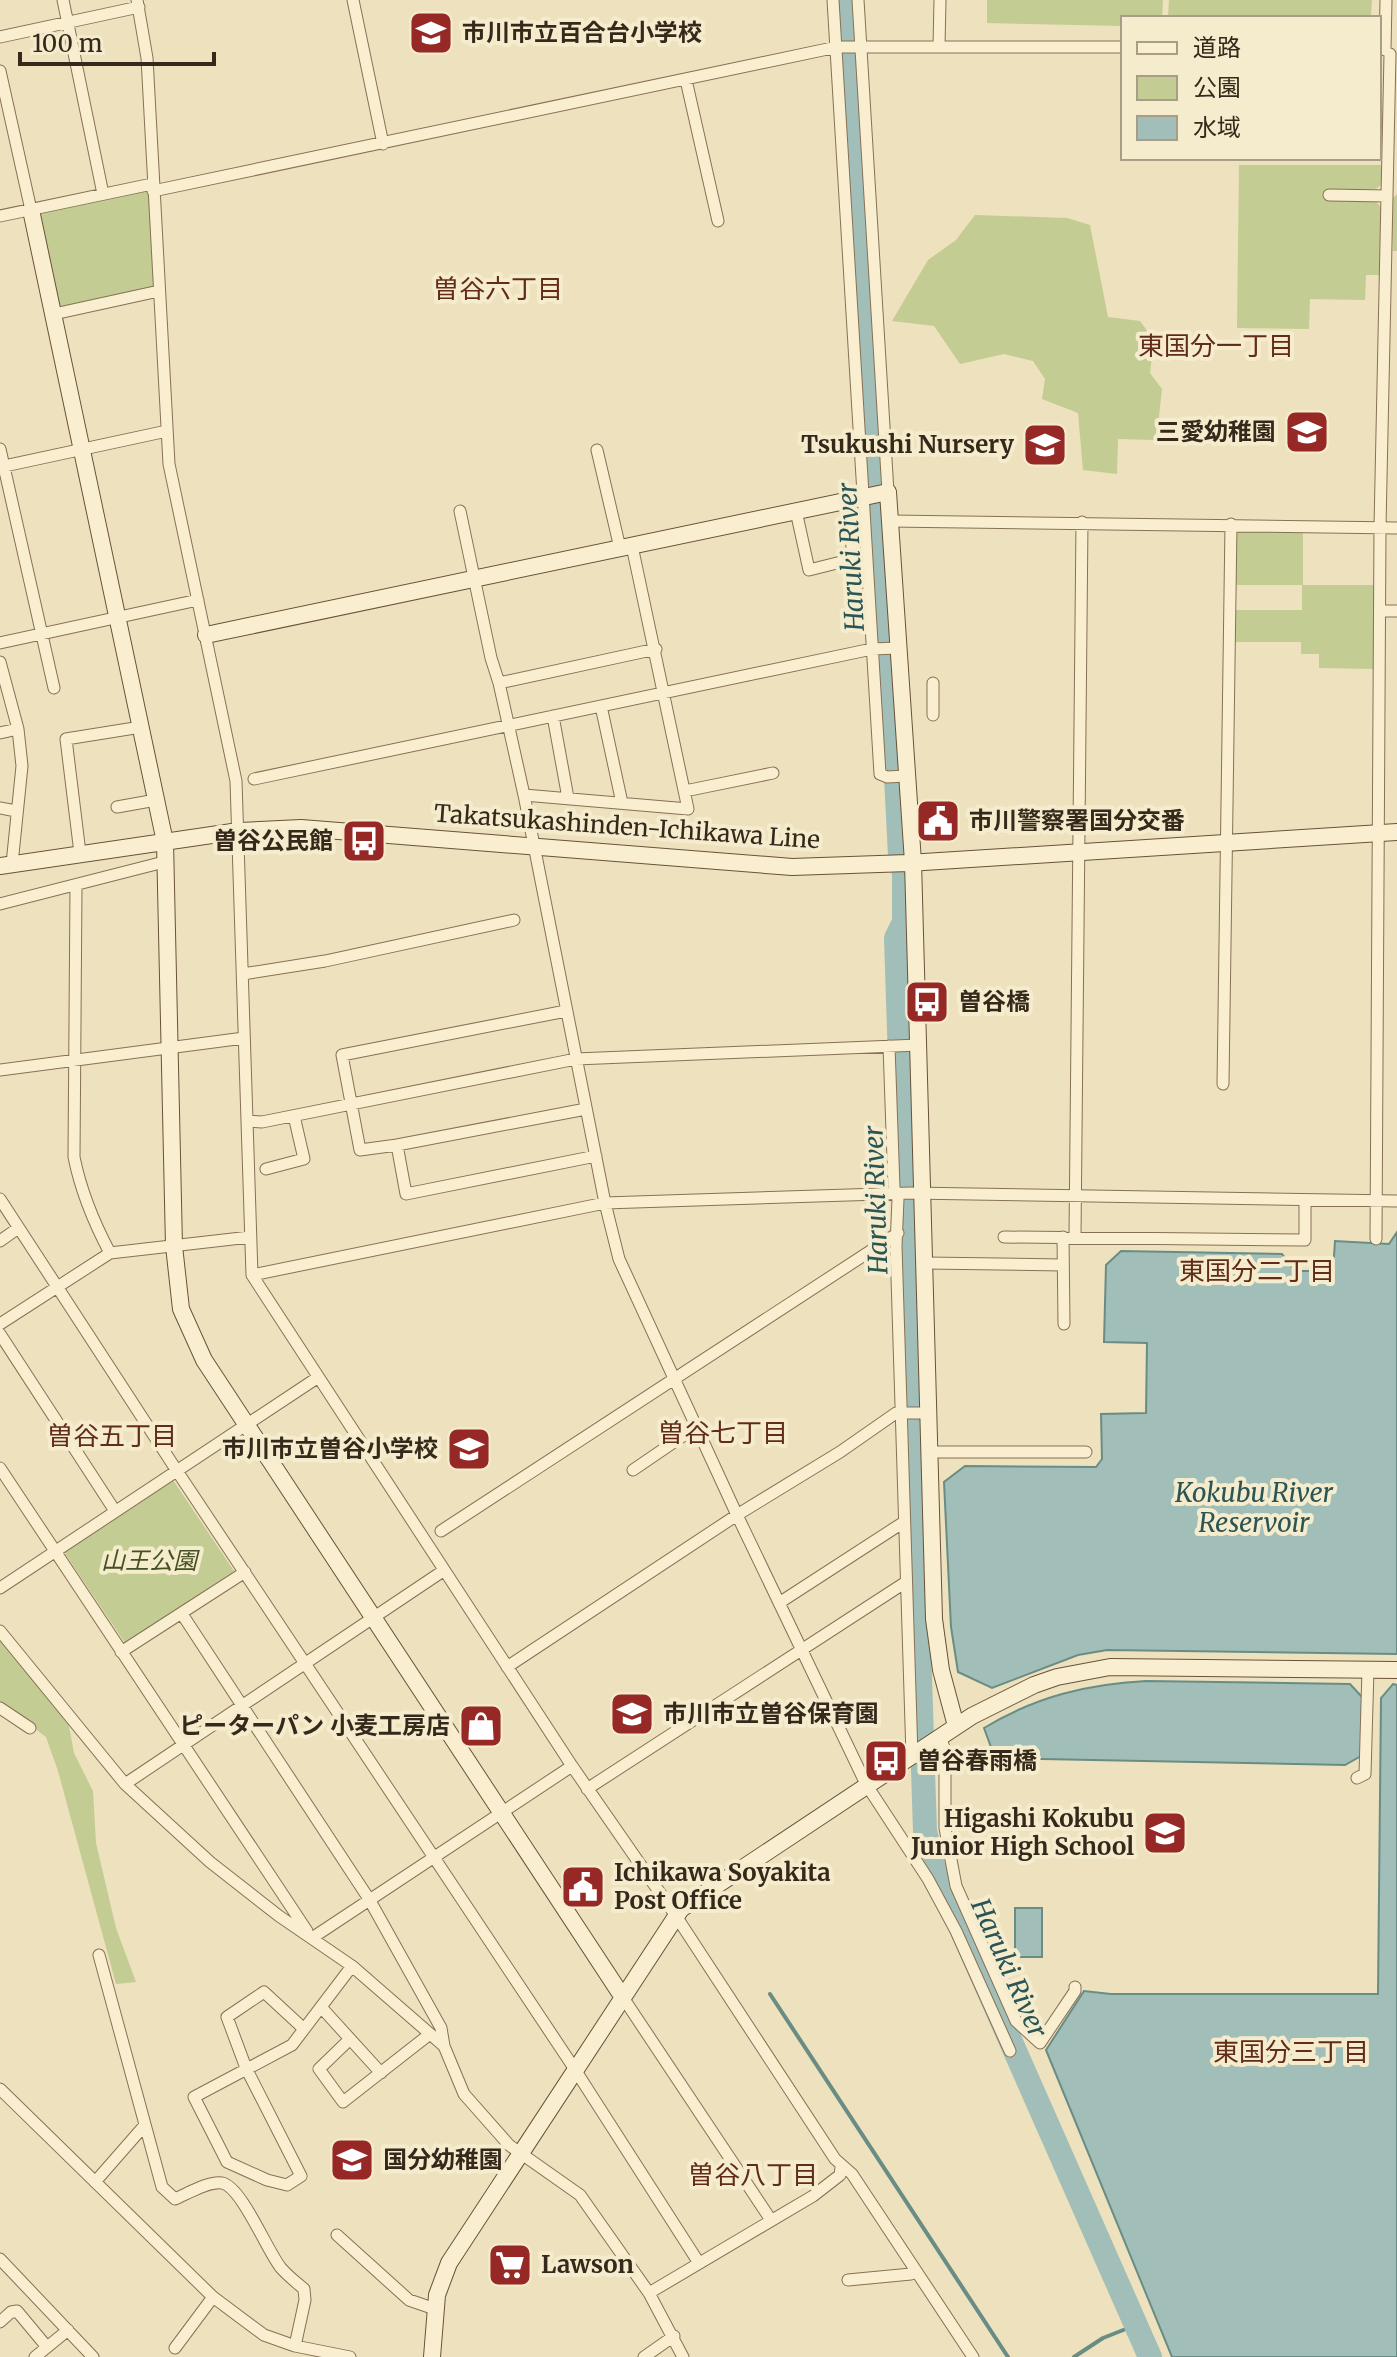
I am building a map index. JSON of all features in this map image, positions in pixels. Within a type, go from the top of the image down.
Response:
[{"type":"street","points":[[63,0],[103,194]]},
{"type":"street","points":[[353,0],[383,144]]},
{"type":"street","points":[[796,511],[809,570],[853,559],[869,496],[833,0]]},
{"type":"street","points":[[858,0],[869,496],[880,774],[887,777],[904,776]]},
{"type":"street","points":[[939,46],[940,0]]},
{"type":"street","points":[[1376,1239],[1380,527],[1391,255],[1386,0]]},
{"type":"street","points":[[0,37],[138,4],[147,58],[169,464],[236,781],[252,1275],[587,1789],[676,1916],[841,2167],[852,2174],[973,2357]]},
{"type":"street","points":[[0,216],[103,194],[153,188],[383,144],[836,47],[1121,47]]},
{"type":"street","points":[[0,71],[165,842],[174,1246],[181,1309],[193,1340],[247,1425],[771,2220]]},
{"type":"street","points":[[686,80],[718,221]]},
{"type":"street","points":[[1329,195],[1390,190]]},
{"type":"street","points":[[54,314],[159,291]]},
{"type":"street","points":[[2,466],[167,431]]},
{"type":"street","points":[[0,449],[54,688]]},
{"type":"street","points":[[524,795],[688,809],[656,649],[597,450]]},
{"type":"street","points":[[206,635],[869,496]]},
{"type":"street","points":[[869,496],[890,521],[904,776],[917,1193],[926,1263],[923,1413],[928,1452],[936,1633],[941,1670],[956,1726]]},
{"type":"street","points":[[460,511],[524,795],[605,1203],[619,1259],[866,1784],[928,1879],[956,1931],[1010,2051]]},
{"type":"street","points":[[890,521],[1397,528]]},
{"type":"street","points":[[1064,1324],[1063,1265],[1075,1196],[1082,522]]},
{"type":"street","points":[[1223,1084],[1231,524]]},
{"type":"street","points":[[0,643],[198,600]]},
{"type":"street","points":[[1380,611],[1397,611]]},
{"type":"street","points":[[254,779],[874,649],[896,648]]},
{"type":"street","points":[[499,683],[656,649]]},
{"type":"street","points":[[0,662],[18,729],[22,766],[6,865]]},
{"type":"street","points":[[933,683],[933,715]]},
{"type":"street","points":[[601,706],[622,803]]},
{"type":"street","points":[[553,716],[568,798]]},
{"type":"street","points":[[80,853],[66,739],[141,727]]},
{"type":"street","points":[[0,733],[18,729]]},
{"type":"street","points":[[685,791],[773,773]]},
{"type":"street","points":[[117,807],[156,800]]},
{"type":"street","points":[[0,808],[16,811]]},
{"type":"street","name":"Takatsukashinden-Ichikawa Line","points":[[6,865],[239,831],[321,828],[792,867],[905,863],[1397,832]]},
{"type":"street","points":[[0,904],[164,862]]},
{"type":"street","points":[[76,886],[74,1157],[89,1213],[110,1253]]},
{"type":"street","points":[[243,974],[325,961],[514,920]]},
{"type":"street","points":[[566,1011],[342,1055],[360,1150],[586,1109]]},
{"type":"street","points":[[0,1070],[244,1038]]},
{"type":"street","points":[[247,1121],[262,1122],[294,1116],[576,1059],[913,1045]]},
{"type":"street","points":[[891,1046],[898,1199],[906,1582],[925,1747]]},
{"type":"street","points":[[266,1169],[304,1159],[294,1116]]},
{"type":"street","points":[[397,1145],[406,1194],[596,1156]]},
{"type":"street","points":[[252,1275],[605,1203],[896,1193],[1397,1201]]},
{"type":"street","points":[[0,1199],[574,2068],[699,2263]]},
{"type":"street","points":[[1004,1237],[1305,1240],[1305,1200]]},
{"type":"street","points":[[0,1241],[17,1229]]},
{"type":"street","points":[[441,1531],[504,1496],[674,1379],[898,1233]]},
{"type":"street","points":[[0,1324],[110,1253],[250,1237]]},
{"type":"street","points":[[926,1263],[1063,1265]]},
{"type":"street","points":[[0,1334],[115,1511]]},
{"type":"street","points":[[0,1588],[317,1378]]},
{"type":"street","points":[[507,1667],[896,1413],[923,1413]]},
{"type":"street","points":[[633,1470],[696,1427]]},
{"type":"street","points":[[928,1452],[1086,1452]]},
{"type":"street","points":[[0,1468],[312,1938]]},
{"type":"street","points":[[779,1603],[904,1522]]},
{"type":"street","points":[[125,1784],[443,1571]]},
{"type":"street","points":[[121,1652],[245,1572]]},
{"type":"street","points":[[587,1789],[906,1582]]},
{"type":"street","points":[[182,1614],[369,1899],[441,2028],[444,2046],[464,2094],[509,2145],[580,2195],[649,2293],[683,2357]]},
{"type":"street","points":[[0,1631],[125,1784],[210,1862],[352,1966],[444,2046]]},
{"type":"street","points":[[432,2357],[435,2309],[441,2279],[449,2263],[574,2068],[686,1904],[956,1726],[988,1707],[1057,1677],[1110,1667],[1397,1670]]},
{"type":"street","points":[[1357,1778],[1365,1774],[1368,1669]]},
{"type":"street","points":[[0,1709],[30,1728]]},
{"type":"street","points":[[925,1747],[945,1750],[945,1828],[956,1886],[1016,2021],[1040,2043],[1075,1987]]},
{"type":"street","points":[[312,1938],[572,1766]]},
{"type":"street","points":[[99,1955],[162,2187],[175,2199],[222,2183],[242,2199],[281,2268],[304,2289],[305,2300],[295,2346]]},
{"type":"street","points":[[304,2029],[264,1992],[227,2017],[246,2068],[301,2176],[287,2185],[267,2180],[227,2162],[194,2097],[246,2068],[292,2045],[352,1966]]},
{"type":"street","points":[[321,2007],[381,2073]]},
{"type":"street","points":[[350,2039],[319,2069],[343,2102],[430,2034]]},
{"type":"street","points":[[0,2089],[213,2297],[264,2335],[295,2346],[350,2357]]},
{"type":"street","points":[[95,2182],[144,2126]]},
{"type":"street","points":[[649,2293],[822,2189],[840,2175],[841,2167]]},
{"type":"street","points":[[337,2235],[409,2300],[435,2309]]},
{"type":"street","points":[[0,2259],[93,2357]]},
{"type":"street","points":[[848,2280],[916,2271]]},
{"type":"street","points":[[175,2348],[213,2297]]},
{"type":"street","points":[[0,2322],[11,2312],[17,2311],[47,2347]]},
{"type":"street","points":[[35,2357],[68,2330]]},
{"type":"street","points":[[650,2355],[674,2336]]},
{"type":"green space","points":[[987,0],[1163,0],[1162,16],[1121,16],[1121,26],[987,23]]},
{"type":"green space","points":[[1169,0],[1372,0],[1371,16],[1168,16]]},
{"type":"green space","points":[[1239,165],[1381,165],[1381,185],[1376,189],[1327,190],[1328,200],[1374,200],[1381,207],[1379,275],[1366,275],[1365,300],[1310,299],[1309,329],[1237,328]]},
{"type":"green space","points":[[152,184],[159,291],[54,314],[31,210]]},
{"type":"green space","points":[[1397,194],[1397,251],[1393,251],[1391,200]]},
{"type":"green space","points":[[975,215],[1067,218],[1090,225],[1108,317],[1140,321],[1154,340],[1150,373],[1162,389],[1154,440],[1118,439],[1117,474],[1083,470],[1078,413],[1042,399],[1045,379],[1033,361],[1004,354],[960,364],[934,326],[892,321],[928,260],[956,240]]},
{"type":"green space","points":[[1237,529],[1303,530],[1303,585],[1376,585],[1375,669],[1319,668],[1319,654],[1301,654],[1301,642],[1234,642],[1234,610],[1302,610],[1302,585],[1235,585]]},
{"type":"green space","name":"山王公園","points":[[173,1480],[234,1571],[125,1643],[64,1552]]},
{"type":"green space","points":[[0,1639],[69,1726],[74,1753],[93,1791],[96,1843],[116,1928],[136,1982],[116,1984],[46,1737],[0,1702]]},
{"type":"water","name":"Kokubu River Reservoir","points":[[1397,1232],[1397,1654],[1107,1650],[1078,1655],[992,1688],[958,1672],[951,1627],[944,1482],[965,1466],[1096,1467],[1102,1459],[1101,1414],[1146,1413],[1147,1343],[1104,1342],[1106,1265],[1121,1251],[1282,1254],[1295,1271],[1333,1271],[1335,1241],[1389,1244]]},
{"type":"water","points":[[1146,1681],[1350,1684],[1362,1697],[1361,1756],[1345,1765],[995,1758],[984,1728],[1003,1717],[1062,1694],[1103,1685]]},
{"type":"water","points":[[1393,1684],[1397,1685],[1397,2357],[1172,2357],[1046,2050],[1084,1991],[1111,1994],[1378,1994],[1381,1698]]},
{"type":"water","points":[[1015,1908],[1042,1908],[1042,1957],[1015,1957]]},
{"type":"waterway","name":"Haruki River","points":[[846,0],[890,750],[895,757],[900,856],[904,874],[904,922],[896,938],[925,1831],[933,1865],[1150,2357]]},
{"type":"waterway","points":[[770,1994],[1008,2357]]},
{"type":"waterway","points":[[1074,2357],[1103,2338],[1136,2325]]},
{"type":"place","name":"市川市立百合台小学校","points":[[431,33]]},
{"type":"place","name":"三愛幼稚園","points":[[1307,432]]},
{"type":"place","name":"Tsukushi Nursery","points":[[1045,445]]},
{"type":"place","name":"市川警察署国分交番","points":[[938,821]]},
{"type":"place","name":"曽谷公民館","points":[[364,841]]},
{"type":"place","name":"曽谷橋","points":[[927,1002]]},
{"type":"place","name":"市川市立曽谷小学校","points":[[469,1449]]},
{"type":"place","name":"市川市立曽谷保育園","points":[[632,1714]]},
{"type":"place","name":"ピーターパン 小麦工房店","points":[[481,1726]]},
{"type":"place","name":"曽谷春雨橋","points":[[886,1761]]},
{"type":"place","name":"Higashi Kokubu Junior High School","points":[[1165,1833]]},
{"type":"place","name":"Ichikawa Soyakita Post Office","points":[[583,1887]]},
{"type":"place","name":"国分幼稚園","points":[[352,2160]]},
{"type":"place","name":"Lawson","points":[[510,2265]]},
{"type":"district","name":"曽谷六丁目","points":[[498,289]]},
{"type":"district","name":"東国分一丁目","points":[[1216,346]]},
{"type":"district","name":"東国分二丁目","points":[[1257,1271]]},
{"type":"district","name":"曽谷七丁目","points":[[723,1433]]},
{"type":"district","name":"曽谷五丁目","points":[[112,1436]]},
{"type":"district","name":"東国分三丁目","points":[[1291,2052]]},
{"type":"district","name":"曽谷八丁目","points":[[753,2175]]}]
